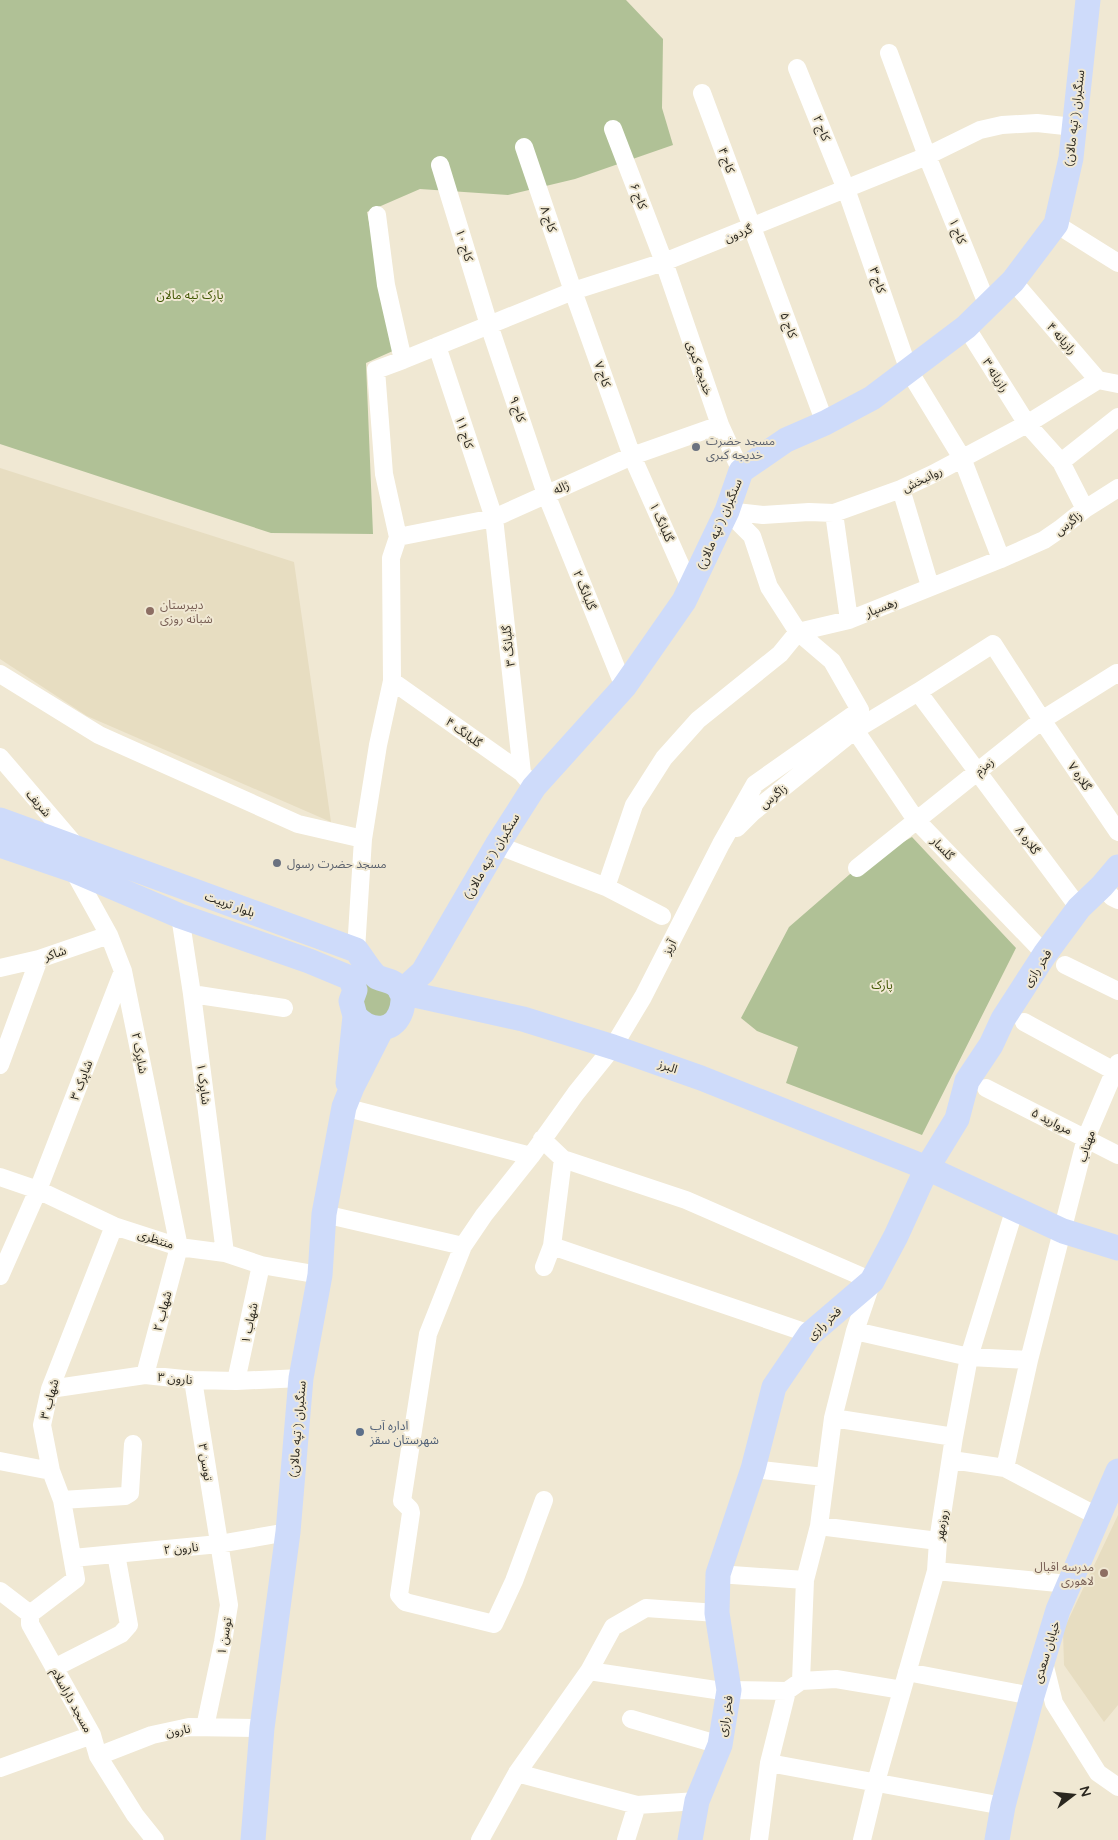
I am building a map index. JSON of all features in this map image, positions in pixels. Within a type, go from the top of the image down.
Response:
[{"type":"main road","name":"سنگبران ( تپه مالان)","points":[[401,992],[423,972],[497,845],[528,780],[624,687],[691,589],[726,511],[741,471],[786,440],[872,398],[966,327],[1013,281],[1056,224],[1071,158],[1088,0]]},
{"type":"main road","name":"بلوار تربیت","points":[[0,820],[180,916],[309,961],[350,978],[355,990]]},
{"type":"main road","name":"بلوار تربیت","points":[[0,844],[76,860],[356,950]]},
{"type":"main road","name":"فخر رازی","points":[[690,1840],[697,1801],[720,1745],[729,1691],[717,1613],[718,1574],[753,1469],[774,1387],[810,1334],[872,1281],[896,1236],[927,1168],[957,1119],[967,1081],[992,1045],[1004,1019],[1055,959],[1079,908],[1110,893],[1118,867]]},
{"type":"main road","points":[[356,950],[376,976]]},
{"type":"main road","points":[[344,1107],[355,1016],[351,1001],[355,990],[362,981],[376,976],[391,980],[401,992],[404,1000],[400,1017],[386,1027],[369,1028],[362,1024],[355,1016]]},
{"type":"main road","name":"البرز","points":[[401,992],[523,1018],[702,1078],[927,1168],[1063,1231],[1118,1248]]},
{"type":"main road","name":"سنگبران ( تپه مالان)","points":[[252,1840],[262,1728],[288,1532],[301,1378],[320,1275],[324,1214],[344,1107],[382,1028]]},
{"type":"main road","name":"خیابان سعدی","points":[[997,1840],[1003,1806],[1032,1696],[1044,1663],[1058,1610],[1118,1471]]},
{"type":"street","name":"کاج ۱","points":[[889,53],[927,156],[988,306]]},
{"type":"street","name":"کاج ۲","points":[[797,68],[846,189]]},
{"type":"street","name":"کاج ۴","points":[[702,93],[752,227]]},
{"type":"street","name":"گردون","points":[[398,537],[384,474],[376,370],[573,291],[664,262],[927,156],[980,130],[1002,125],[1037,124],[1074,127]]},
{"type":"street","name":"کاج ۶","points":[[613,129],[664,262]]},
{"type":"street","name":"کاج ۸","points":[[524,147],[573,291]]},
{"type":"street","name":"کاج ۱۰","points":[[440,165],[489,325]]},
{"type":"street","name":"کاج ۳","points":[[846,189],[909,371],[962,458],[1001,559]]},
{"type":"street","points":[[377,215],[386,285],[403,360]]},
{"type":"street","points":[[1056,224],[1118,263]]},
{"type":"street","name":"کاج ۵","points":[[752,227],[825,422]]},
{"type":"street","name":"خدیجه کبری","points":[[664,262],[720,425],[741,471]]},
{"type":"street","name":"رازیانه ۴","points":[[1013,281],[1098,380]]},
{"type":"street","name":"کاج ۷","points":[[573,291],[632,456]]},
{"type":"street","name":"کاج ۹","points":[[489,325],[546,494]]},
{"type":"street","name":"رازیانه ۳","points":[[966,327],[1027,424],[1061,462]]},
{"type":"street","name":"کاج ۱۱","points":[[437,346],[494,518]]},
{"type":"street","points":[[1098,380],[1118,384]]},
{"type":"street","name":"روانبخش","points":[[726,511],[763,515],[809,512],[834,513],[901,489],[1027,424],[1098,380]]},
{"type":"street","points":[[1061,462],[1118,417]]},
{"type":"street","name":"ژاله","points":[[398,537],[494,518],[632,456],[720,425]]},
{"type":"street","name":"گلبانگ ۱","points":[[632,456],[691,589]]},
{"type":"street","name":"زاگرس","points":[[963,575],[1044,540],[1085,509],[1061,462]]},
{"type":"street","points":[[1085,509],[1118,488]]},
{"type":"street","points":[[901,489],[930,586]]},
{"type":"street","name":"گلبانگ ۲","points":[[546,494],[624,687]]},
{"type":"street","points":[[606,887],[634,805],[664,758],[698,720],[780,654],[798,632],[769,586],[752,536],[726,511]]},
{"type":"street","points":[[834,513],[849,620]]},
{"type":"street","name":"گلبانگ ۳","points":[[494,518],[528,780]]},
{"type":"street","points":[[356,950],[363,839],[378,745],[392,681],[391,558],[398,537]]},
{"type":"street","name":"رهسپار","points":[[798,632],[849,620],[930,586],[963,575]]},
{"type":"street","name":"زاگرس","points":[[721,844],[755,784],[860,710],[832,661],[798,632]]},
{"type":"street","name":"زاگرس","points":[[721,844],[753,812],[854,730],[993,644]]},
{"type":"street","name":"گلاره ۷","points":[[993,644],[1118,832]]},
{"type":"street","points":[[0,674],[99,735],[298,824],[363,839]]},
{"type":"street","name":"زمزم","points":[[857,868],[1042,720],[1118,674]]},
{"type":"street","name":"گلبانگ ۴","points":[[392,681],[528,780]]},
{"type":"street","name":"گلاره ۸","points":[[918,692],[1079,908]]},
{"type":"street","name":"گلسار","points":[[854,730],[916,820],[1055,959],[1118,991]]},
{"type":"street","name":"شریف","points":[[0,757],[76,860]]},
{"type":"street","name":"آریز","points":[[544,1500],[514,1582],[494,1624],[405,1602],[401,1598],[399,1595],[411,1513],[410,1509],[402,1501],[428,1334],[463,1246],[484,1215],[613,1047],[643,997],[721,844]]},
{"type":"street","points":[[497,845],[606,887],[662,916]]},
{"type":"street","name":"شاپرک ۲","points":[[76,860],[123,971],[179,1247]]},
{"type":"street","name":"شاپرک ۱","points":[[180,916],[192,994],[225,1253]]},
{"type":"street","name":"شاکر","points":[[0,968],[39,959],[109,935]]},
{"type":"street","points":[[0,1066],[39,959]]},
{"type":"street","name":"شاپرک ۳","points":[[0,1276],[38,1190],[123,971]]},
{"type":"street","points":[[192,994],[284,1008]]},
{"type":"street","points":[[1024,1022],[1117,1069]]},
{"type":"street","name":"مهتاب","points":[[1005,1468],[1029,1360],[1086,1138],[1117,1069]]},
{"type":"street","name":"مروارید ۵","points":[[986,1088],[1118,1155]]},
{"type":"street","points":[[344,1107],[531,1156]]},
{"type":"street","points":[[542,1139],[563,1159],[686,1200],[872,1281],[856,1331],[833,1418],[819,1526],[805,1580],[794,1686],[769,1763],[759,1840]]},
{"type":"street","points":[[544,1267],[552,1246],[563,1159]]},
{"type":"street","name":"منتظری","points":[[0,1177],[38,1190],[114,1226],[179,1247],[225,1253],[261,1265],[320,1275]]},
{"type":"street","name":"روزمهر","points":[[862,1840],[876,1782],[936,1572],[938,1541],[952,1460],[954,1437],[969,1357],[1015,1208]]},
{"type":"street","points":[[324,1214],[463,1246]]},
{"type":"street","name":"شهاب ۳","points":[[30,1614],[76,1579],[62,1500],[51,1471],[42,1425],[50,1389],[114,1226]]},
{"type":"street","points":[[552,1246],[810,1334]]},
{"type":"street","name":"شهاب ۲","points":[[145,1375],[179,1247]]},
{"type":"street","name":"شهاب ۱","points":[[236,1381],[261,1265]]},
{"type":"street","points":[[856,1331],[969,1357],[1029,1360]]},
{"type":"street","name":"نارون ۳","points":[[50,1389],[145,1375],[193,1380],[236,1381],[301,1378]]},
{"type":"street","name":"توسن ۳","points":[[193,1380],[219,1544]]},
{"type":"street","points":[[833,1418],[954,1437]]},
{"type":"street","points":[[62,1500],[125,1496],[130,1493],[132,1485],[133,1444]]},
{"type":"street","points":[[952,1460],[1005,1468],[1098,1516]]},
{"type":"street","points":[[0,1461],[51,1471]]},
{"type":"street","points":[[753,1469],[824,1477]]},
{"type":"street","points":[[819,1526],[938,1541]]},
{"type":"street","name":"نارون ۲","points":[[73,1558],[219,1544],[288,1532]]},
{"type":"street","name":"توسن ۱","points":[[205,1727],[229,1605],[219,1544]]},
{"type":"street","points":[[54,1668],[120,1634],[129,1625],[116,1554]]},
{"type":"street","points":[[936,1572],[1068,1584]]},
{"type":"street","points":[[718,1574],[805,1580]]},
{"type":"street","points":[[0,1591],[30,1614]]},
{"type":"street","points":[[480,1840],[517,1773],[590,1671],[613,1627],[646,1608],[684,1609],[717,1613]]},
{"type":"street","name":"مسجد داراسلام","points":[[30,1614],[30,1624],[92,1735],[98,1756],[135,1815],[155,1840]]},
{"type":"street","points":[[1044,1663],[1054,1703],[1098,1773],[1118,1787]]},
{"type":"street","points":[[590,1671],[729,1691],[794,1686],[836,1679],[902,1690]]},
{"type":"street","points":[[907,1672],[1032,1696]]},
{"type":"street","points":[[631,1719],[720,1745]]},
{"type":"street","name":"نارون","points":[[98,1756],[152,1735],[189,1727],[262,1728]]},
{"type":"street","points":[[0,1768],[92,1735]]},
{"type":"street","points":[[769,1763],[1003,1806]]},
{"type":"street","points":[[517,1773],[637,1805],[697,1801]]},
{"type":"street","points":[[626,1840],[637,1805]]},
{"type":"shaded area","name":"دبیرستان شبانه روزی","points":[[0,468],[294,562],[331,822],[87,716],[0,659]]},
{"type":"shaded area","name":"مدرسه اقبال لاهوری","points":[[1118,1515],[1118,1705],[1104,1722],[1064,1665],[1063,1631]]},
{"type":"green space","name":"پارک تپه مالان","points":[[0,0],[626,0],[663,39],[662,108],[673,145],[575,179],[508,195],[420,189],[367,212],[395,350],[366,363],[373,534],[271,533],[0,444]]},
{"type":"green space","name":"پارک","points":[[912,837],[1016,948],[922,1135],[786,1083],[798,1047],[757,1031],[741,1018],[789,927],[857,868]]},
{"type":"green space","points":[[362,981],[401,992],[378,1029],[353,994]]},
{"type":"place","name":"مسجد حضرت خدیجه کبری","points":[[696,447]]},
{"type":"place","name":"دبیرستان شبانه روزی","points":[[150,611]]},
{"type":"place","name":"مسجد حضرت رسول","points":[[277,863]]},
{"type":"place","name":"اداره آب شهرستان سقز","points":[[360,1432]]},
{"type":"place","name":"مدرسه اقبال لاهوری","points":[[1104,1573]]}]
